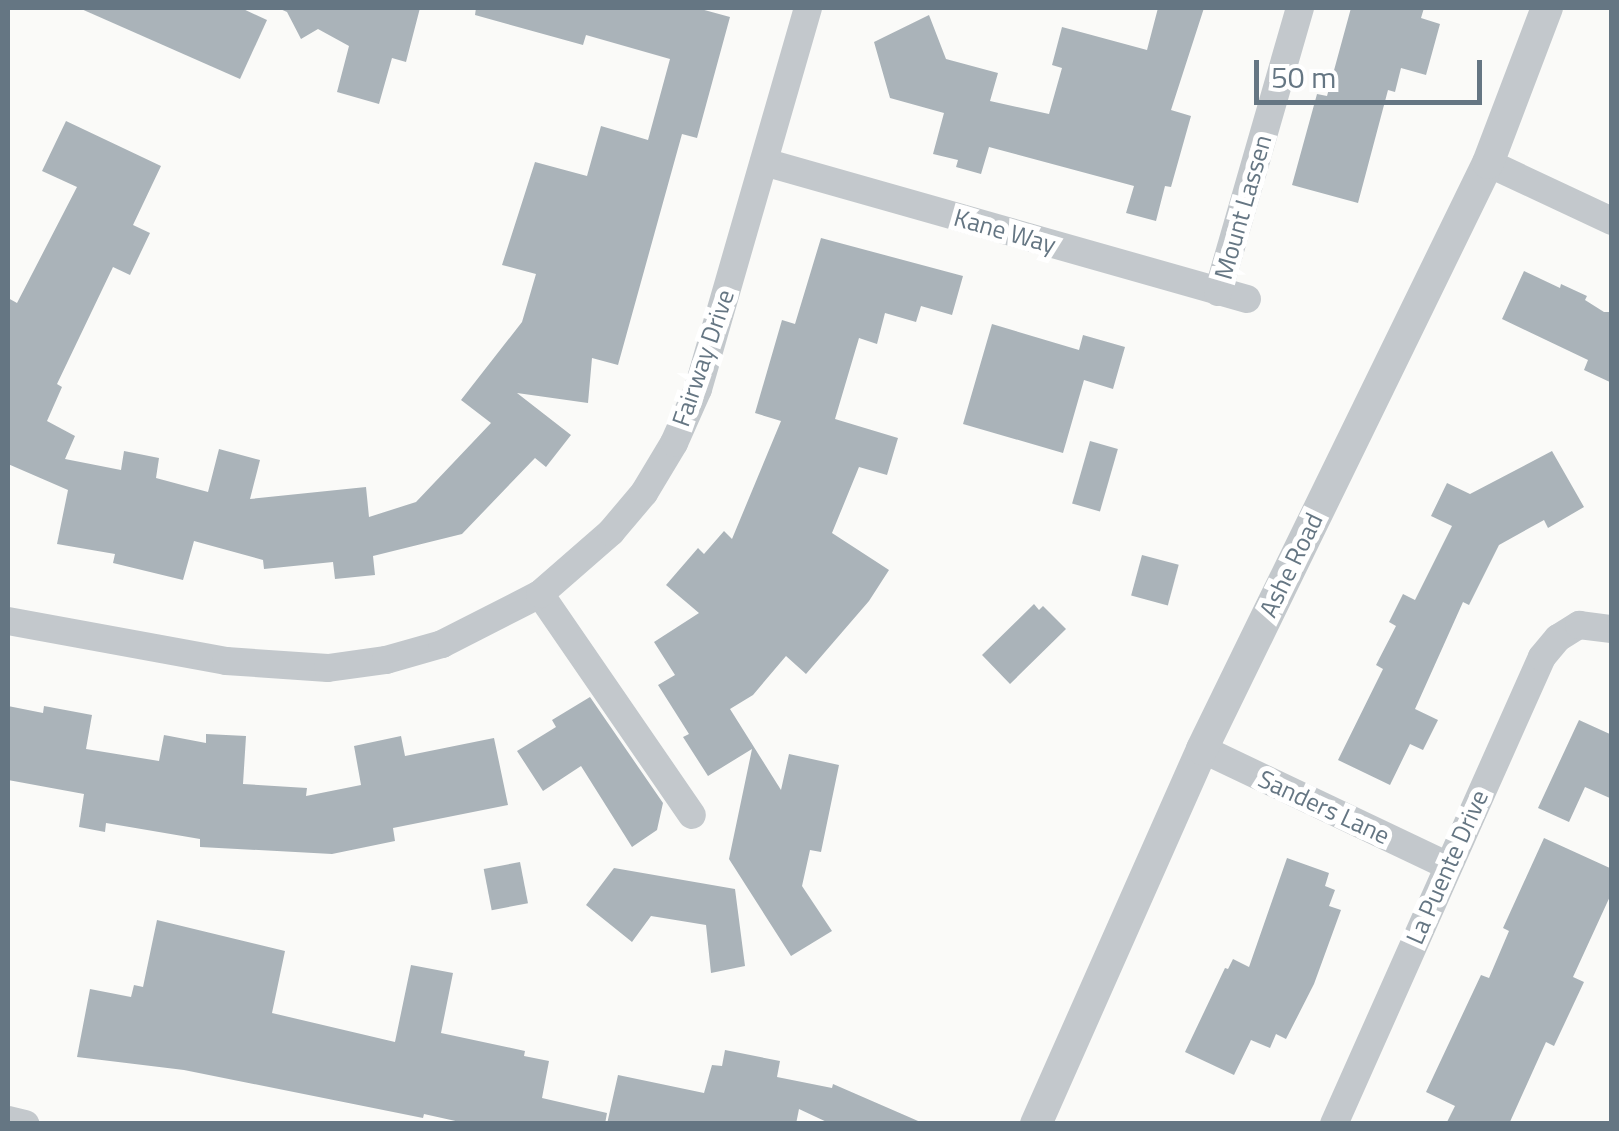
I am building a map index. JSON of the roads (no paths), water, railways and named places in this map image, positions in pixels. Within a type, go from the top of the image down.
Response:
[{"type":"street","name":"Fairway Drive","points":[[8,621],[226,661],[328,668],[386,660],[442,644],[540,594],[611,532],[644,492],[674,443],[698,389],[808,8]]},
{"type":"street","name":"Mount Lassen","points":[[1218,292],[1300,8]]},
{"type":"street","name":"Ashe Road","points":[[1036,1124],[1202,749],[1488,162],[1546,8]]},
{"type":"street","name":"Kane Way","points":[[764,162],[1247,299]]},
{"type":"street","points":[[1488,162],[1612,221]]},
{"type":"street","points":[[540,594],[692,815]]},
{"type":"street","name":"La Puente Drive","points":[[1334,1124],[1446,865],[1542,657],[1558,638],[1580,625],[1612,629]]},
{"type":"street","name":"Sanders Lane","points":[[1202,749],[1446,865]]},
{"type":"street","points":[[8,1120],[26,1124]]}]
